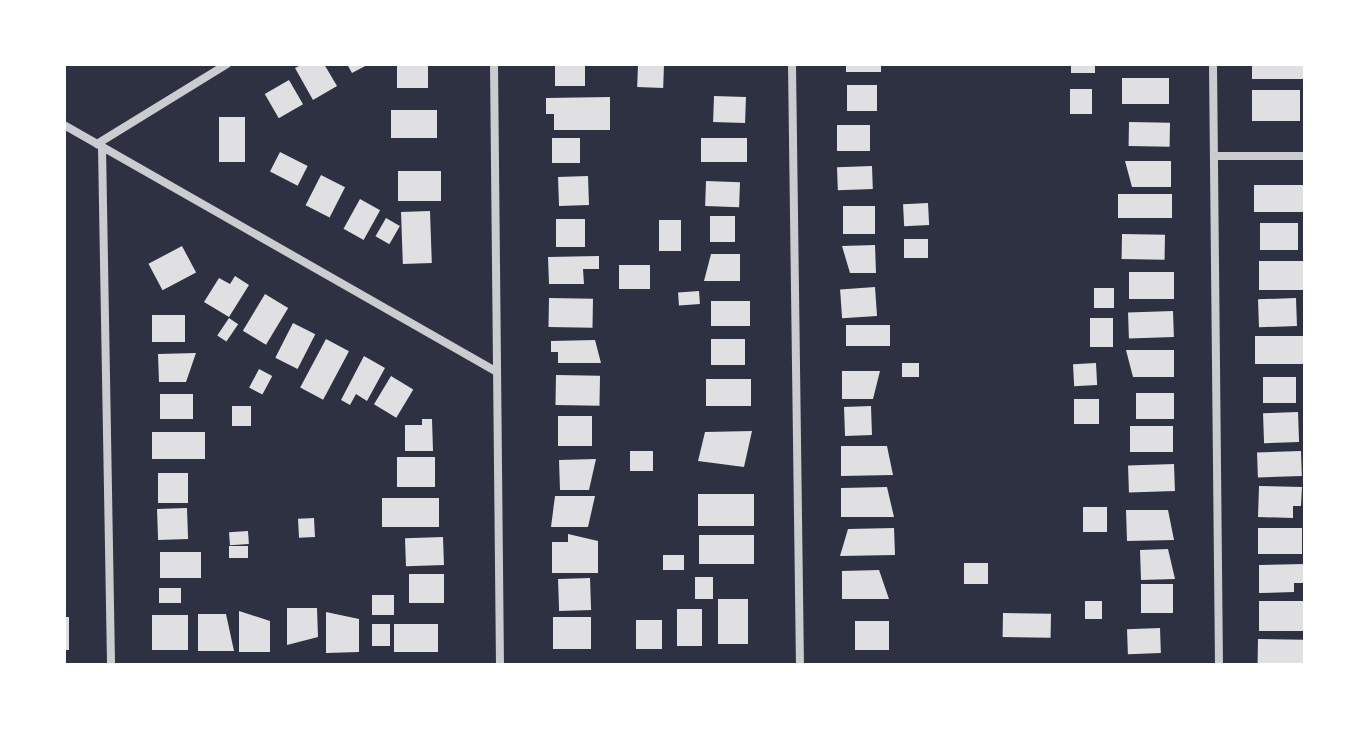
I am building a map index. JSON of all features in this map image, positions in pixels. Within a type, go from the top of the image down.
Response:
[{"type":"street","points":[[99,146],[227,64]]},
{"type":"street","points":[[494,64],[500,665]]},
{"type":"street","points":[[792,64],[800,665]]},
{"type":"street","points":[[1213,64],[1219,665]]},
{"type":"street","points":[[64,125],[495,371]]},
{"type":"street","points":[[99,146],[111,665]]},
{"type":"street","points":[[1214,156],[1305,156]]},
{"type":"building","points":[[303,64],[324,64],[337,86],[313,100],[295,68]]},
{"type":"building","points":[[347,64],[369,64],[352,73]]},
{"type":"building","points":[[397,64],[428,64],[428,88],[397,88]]},
{"type":"building","points":[[555,64],[585,64],[585,86],[555,86]]},
{"type":"building","points":[[638,64],[664,65],[663,88],[637,87]]},
{"type":"building","points":[[846,64],[881,64],[881,72],[846,72]]},
{"type":"building","points":[[1071,64],[1095,64],[1095,73],[1071,73]]},
{"type":"building","points":[[1252,64],[1305,64],[1305,79],[1252,79]]},
{"type":"building","points":[[1122,78],[1169,78],[1169,104],[1122,104]]},
{"type":"building","points":[[289,80],[303,104],[279,118],[265,94]]},
{"type":"building","points":[[847,85],[877,85],[877,111],[847,111]]},
{"type":"building","points":[[1070,89],[1092,89],[1092,114],[1070,114]]},
{"type":"building","points":[[1252,90],[1300,90],[1300,121],[1252,121]]},
{"type":"building","points":[[714,96],[746,97],[745,123],[713,122]]},
{"type":"building","points":[[610,97],[610,130],[554,130],[554,114],[546,114],[546,98]]},
{"type":"building","points":[[391,110],[437,110],[437,138],[391,138]]},
{"type":"building","points":[[219,117],[245,117],[245,162],[219,162]]},
{"type":"building","points":[[1129,122],[1170,123],[1170,147],[1129,146]]},
{"type":"building","points":[[837,125],[870,125],[870,151],[837,151]]},
{"type":"building","points":[[552,138],[580,138],[580,163],[552,163]]},
{"type":"building","points":[[701,138],[747,138],[747,162],[701,162]]},
{"type":"building","points":[[280,152],[308,166],[298,186],[270,172]]},
{"type":"building","points":[[1125,161],[1171,161],[1171,187],[1132,187]]},
{"type":"building","points":[[872,166],[873,189],[838,190],[837,167]]},
{"type":"building","points":[[398,171],[441,171],[441,201],[398,201]]},
{"type":"building","points":[[321,175],[345,187],[330,218],[306,205]]},
{"type":"building","points":[[588,176],[589,205],[559,206],[558,177]]},
{"type":"building","points":[[706,181],[740,182],[739,207],[705,206]]},
{"type":"building","points":[[1254,185],[1305,185],[1305,212],[1254,212]]},
{"type":"building","points":[[1118,194],[1172,194],[1172,218],[1118,218]]},
{"type":"building","points":[[360,199],[380,210],[364,240],[344,229]]},
{"type":"building","points":[[928,203],[929,225],[904,226],[903,204]]},
{"type":"building","points":[[843,206],[875,206],[875,234],[843,234]]},
{"type":"building","points":[[430,211],[432,263],[403,264],[401,212]]},
{"type":"building","points":[[710,216],[735,216],[735,242],[710,242]]},
{"type":"building","points":[[386,218],[400,226],[389,244],[376,236]]},
{"type":"building","points":[[556,219],[585,219],[585,247],[556,247]]},
{"type":"building","points":[[659,220],[681,220],[681,251],[659,251]]},
{"type":"building","points":[[1260,223],[1298,223],[1298,250],[1260,250]]},
{"type":"building","points":[[1122,234],[1165,235],[1165,260],[1122,259]]},
{"type":"building","points":[[904,239],[928,239],[928,258],[904,258]]},
{"type":"building","points":[[875,245],[876,273],[850,273],[842,246]]},
{"type":"building","points":[[182,246],[196,272],[163,290],[148,264]]},
{"type":"building","points":[[711,254],[740,254],[740,281],[704,281]]},
{"type":"building","points":[[599,256],[599,269],[583,269],[584,284],[549,284],[548,257]]},
{"type":"building","points":[[1259,261],[1305,261],[1305,290],[1259,290]]},
{"type":"building","points":[[619,265],[650,265],[650,289],[619,289]]},
{"type":"building","points":[[1129,272],[1174,272],[1174,299],[1129,299]]},
{"type":"building","points":[[235,276],[249,285],[229,317],[204,302],[219,278],[230,284]]},
{"type":"building","points":[[875,287],[877,316],[842,318],[840,289]]},
{"type":"building","points":[[1094,288],[1114,288],[1114,308],[1094,308]]},
{"type":"building","points":[[699,291],[700,304],[679,305],[678,292]]},
{"type":"building","points":[[265,294],[288,308],[266,345],[243,331]]},
{"type":"building","points":[[549,298],[593,299],[592,328],[548,327]]},
{"type":"building","points":[[1296,298],[1297,326],[1259,327],[1258,299]]},
{"type":"building","points":[[711,301],[750,301],[750,326],[711,326]]},
{"type":"building","points":[[1173,311],[1174,337],[1129,339],[1128,313]]},
{"type":"building","points":[[152,315],[185,315],[185,342],[152,342]]},
{"type":"building","points":[[229,318],[238,324],[226,342],[217,335]]},
{"type":"building","points":[[1090,318],[1113,318],[1113,347],[1090,347]]},
{"type":"building","points":[[293,323],[315,334],[298,369],[275,358]]},
{"type":"building","points":[[846,325],[890,325],[890,346],[846,346]]},
{"type":"building","points":[[1255,336],[1305,336],[1305,364],[1255,364]]},
{"type":"building","points":[[326,339],[349,351],[323,400],[300,388]]},
{"type":"building","points":[[711,339],[745,339],[745,365],[711,365]]},
{"type":"building","points":[[595,340],[601,363],[558,363],[558,352],[551,352],[551,341]]},
{"type":"building","points":[[1126,350],[1174,350],[1174,377],[1133,377]]},
{"type":"building","points":[[196,353],[186,382],[159,382],[158,354]]},
{"type":"building","points":[[364,356],[385,368],[367,401],[356,394],[350,405],[341,400]]},
{"type":"building","points":[[902,363],[919,363],[919,377],[902,377]]},
{"type":"building","points":[[1096,363],[1097,385],[1074,386],[1073,364]]},
{"type":"building","points":[[259,369],[272,376],[262,395],[249,388]]},
{"type":"building","points":[[842,371],[880,371],[873,399],[842,399]]},
{"type":"building","points":[[556,375],[600,376],[599,406],[555,405]]},
{"type":"building","points":[[391,376],[413,389],[396,418],[374,404]]},
{"type":"building","points":[[1263,377],[1296,377],[1296,403],[1263,403]]},
{"type":"building","points":[[706,379],[751,379],[751,406],[706,406]]},
{"type":"building","points":[[1136,393],[1174,393],[1174,419],[1136,419]]},
{"type":"building","points":[[160,394],[193,394],[193,419],[160,419]]},
{"type":"building","points":[[1074,399],[1099,399],[1099,424],[1074,424]]},
{"type":"building","points":[[232,406],[251,406],[251,426],[232,426]]},
{"type":"building","points":[[871,406],[872,435],[845,436],[844,407]]},
{"type":"building","points":[[1298,412],[1299,442],[1264,443],[1263,413]]},
{"type":"building","points":[[558,416],[592,416],[592,446],[558,446]]},
{"type":"building","points":[[422,419],[432,419],[433,451],[405,451],[405,425],[422,425]]},
{"type":"building","points":[[1130,426],[1173,426],[1173,452],[1130,452]]},
{"type":"building","points":[[752,431],[744,467],[698,461],[705,432]]},
{"type":"building","points":[[152,432],[205,432],[205,459],[152,459]]},
{"type":"building","points":[[841,446],[887,446],[893,475],[841,476]]},
{"type":"building","points":[[630,451],[653,451],[653,471],[630,471]]},
{"type":"building","points":[[1301,451],[1302,476],[1258,478],[1257,453]]},
{"type":"building","points":[[397,457],[435,457],[435,487],[397,487]]},
{"type":"building","points":[[596,459],[589,490],[560,490],[559,460]]},
{"type":"building","points":[[1174,464],[1175,491],[1129,493],[1128,466]]},
{"type":"building","points":[[158,473],[188,473],[188,503],[158,503]]},
{"type":"building","points":[[1259,486],[1302,487],[1301,506],[1293,506],[1293,518],[1258,517]]},
{"type":"building","points":[[887,487],[894,517],[841,517],[841,488]]},
{"type":"building","points":[[698,494],[754,494],[754,526],[698,526]]},
{"type":"building","points":[[555,496],[595,496],[588,527],[551,527]]},
{"type":"building","points":[[382,498],[439,498],[439,527],[382,527]]},
{"type":"building","points":[[1083,507],[1107,507],[1107,532],[1083,532]]},
{"type":"building","points":[[187,508],[188,539],[158,540],[157,509]]},
{"type":"building","points":[[1126,510],[1168,510],[1174,540],[1127,541]]},
{"type":"building","points":[[314,518],[315,537],[299,538],[298,519]]},
{"type":"building","points":[[894,528],[895,555],[840,556],[848,529]]},
{"type":"building","points":[[1258,528],[1302,528],[1302,554],[1258,554]]},
{"type":"building","points":[[248,531],[249,544],[230,545],[229,532]]},
{"type":"building","points":[[568,534],[598,541],[598,573],[552,573],[552,542],[568,542]]},
{"type":"building","points":[[699,535],[754,535],[754,564],[699,564]]},
{"type":"building","points":[[443,537],[444,565],[406,566],[405,538]]},
{"type":"building","points":[[229,546],[248,546],[248,558],[229,558]]},
{"type":"building","points":[[1168,549],[1175,579],[1141,580],[1140,550]]},
{"type":"building","points":[[160,552],[201,552],[201,578],[160,578]]},
{"type":"building","points":[[663,555],[684,555],[684,570],[663,570]]},
{"type":"building","points":[[964,563],[988,563],[988,584],[964,584]]},
{"type":"building","points":[[1305,564],[1305,583],[1294,583],[1294,592],[1259,593],[1259,565]]},
{"type":"building","points":[[879,570],[889,599],[842,599],[842,571]]},
{"type":"building","points":[[409,574],[444,574],[444,603],[409,603]]},
{"type":"building","points":[[695,577],[713,577],[713,599],[695,599]]},
{"type":"building","points":[[590,578],[591,610],[559,611],[558,579]]},
{"type":"building","points":[[1141,584],[1173,584],[1173,613],[1141,613]]},
{"type":"building","points":[[159,588],[181,588],[181,603],[159,603]]},
{"type":"building","points":[[372,595],[394,595],[394,615],[372,615]]},
{"type":"building","points":[[718,599],[748,599],[748,644],[718,644]]},
{"type":"building","points":[[1085,601],[1102,601],[1102,619],[1085,619]]},
{"type":"building","points":[[1259,601],[1305,601],[1305,631],[1259,631]]},
{"type":"building","points":[[287,608],[317,608],[318,637],[287,645]]},
{"type":"building","points":[[677,609],[702,609],[702,646],[677,646]]},
{"type":"building","points":[[239,611],[270,621],[270,652],[239,652]]},
{"type":"building","points":[[326,612],[359,619],[359,652],[326,653]]},
{"type":"building","points":[[1003,613],[1051,614],[1051,638],[1003,637]]},
{"type":"building","points":[[198,614],[226,614],[234,651],[198,651]]},
{"type":"building","points":[[152,615],[188,615],[188,650],[152,650]]},
{"type":"building","points":[[64,617],[69,617],[69,650],[64,650]]},
{"type":"building","points":[[553,617],[591,617],[591,649],[553,649]]},
{"type":"building","points":[[636,620],[662,620],[662,649],[636,649]]},
{"type":"building","points":[[855,621],[889,621],[889,650],[855,650]]},
{"type":"building","points":[[372,624],[390,624],[390,646],[372,646]]},
{"type":"building","points":[[394,624],[438,624],[438,652],[394,652]]},
{"type":"building","points":[[1160,628],[1161,653],[1128,654],[1127,629]]},
{"type":"building","points":[[1258,639],[1305,640],[1305,665],[1258,665]]}]
